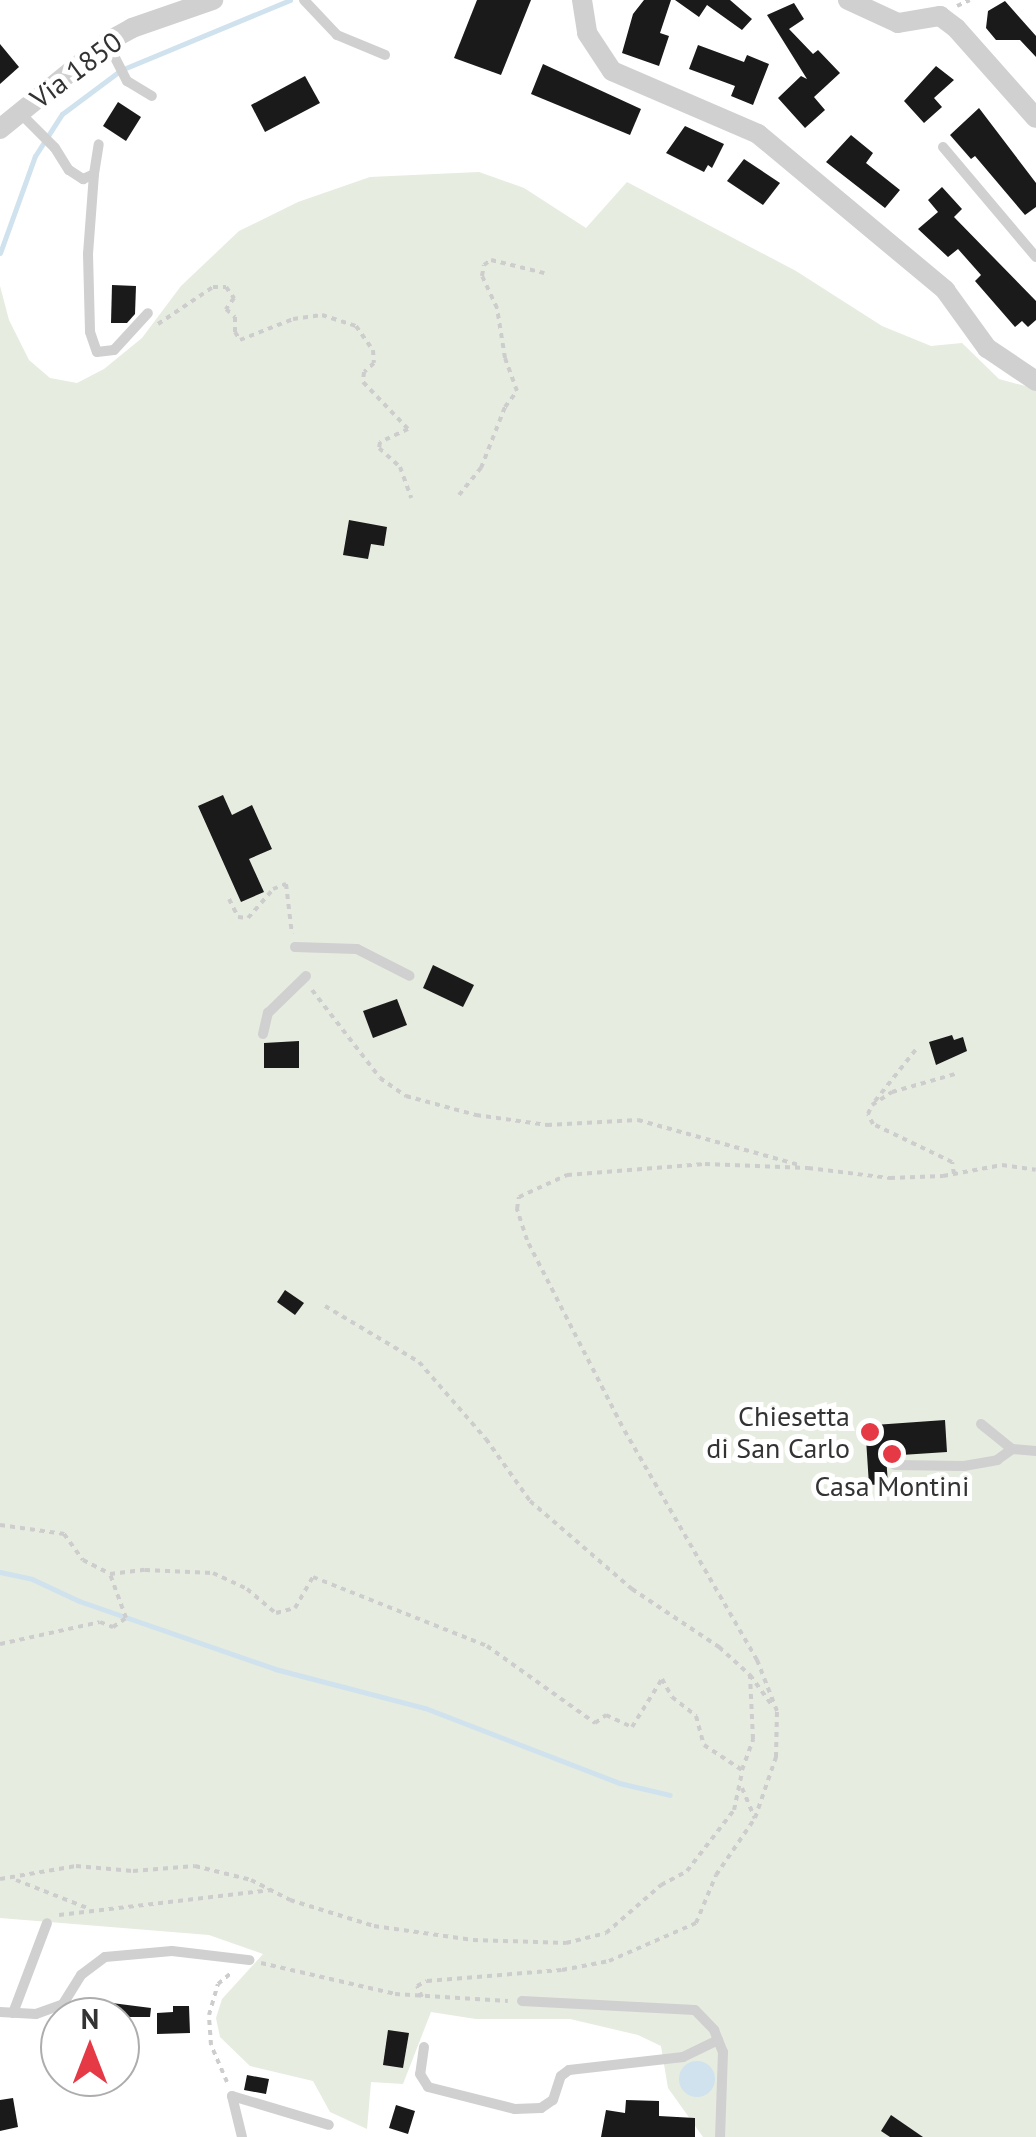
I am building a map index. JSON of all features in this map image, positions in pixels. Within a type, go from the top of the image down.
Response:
[{"type":"street","name":"Via 1850","points":[[0,129],[111,51],[132,28],[214,0]]},
{"type":"street","points":[[582,0],[587,32],[612,71],[758,134],[940,286],[987,348],[1036,380]]},
{"type":"street","points":[[848,0],[898,23],[940,16],[956,28],[1036,118]]},
{"type":"lane","points":[[307,4],[337,35],[385,55]]},
{"type":"lane","points":[[111,51],[127,81],[152,96]]},
{"type":"lane","points":[[20,114],[56,148],[69,170],[83,179],[94,174]]},
{"type":"lane","points":[[99,144],[88,254],[90,332],[98,352],[114,350],[148,313]]},
{"type":"lane","points":[[943,147],[1036,257]]},
{"type":"lane","points":[[294,947],[358,949],[410,976]]},
{"type":"lane","points":[[262,1034],[268,1012],[306,976]]},
{"type":"lane","points":[[980,1424],[1012,1449],[1036,1452]]},
{"type":"lane","points":[[895,1464],[964,1466],[997,1460],[1012,1449]]},
{"type":"lane","points":[[13,2013],[48,1923]]},
{"type":"lane","points":[[0,2012],[36,2014],[63,2004],[81,1975],[105,1957],[172,1951],[249,1960]]},
{"type":"lane","points":[[522,2001],[695,2010],[723,2052],[720,2137]]},
{"type":"lane","points":[[424,2047],[420,2074],[428,2087],[515,2110],[541,2108],[553,2100],[561,2076],[569,2070],[683,2057],[718,2040]]},
{"type":"lane","points":[[232,2096],[329,2126]]},
{"type":"lane","points":[[232,2096],[242,2137]]},
{"type":"path","points":[[459,494],[482,468],[505,407],[517,390],[505,358],[497,308],[482,276],[484,266],[491,260],[544,273]]},
{"type":"path","points":[[156,325],[213,287],[226,287],[234,298],[226,309],[235,317],[235,332],[240,340],[293,319],[322,315],[356,326],[373,350],[374,363],[364,372],[363,382],[408,429],[380,442],[379,448],[400,467],[412,498]]},
{"type":"path","points":[[228,899],[238,918],[248,918],[273,889],[286,884],[294,947]]},
{"type":"path","points":[[306,976],[313,992],[380,1078],[406,1096],[476,1114],[547,1125],[638,1120],[808,1168]]},
{"type":"path","points":[[917,1048],[868,1114],[872,1124],[952,1162],[954,1174]]},
{"type":"path","points":[[872,1105],[904,1088],[954,1074]]},
{"type":"path","points":[[422,1997],[417,1986],[428,1981],[562,1970],[609,1961],[696,1923],[716,1874],[755,1818],[776,1757],[776,1711],[757,1660],[622,1426],[527,1240],[517,1209],[520,1197],[567,1175],[705,1164],[808,1168],[890,1178],[954,1174],[1002,1165],[1036,1170]]},
{"type":"path","points":[[324,1306],[420,1362],[474,1424],[530,1501],[585,1552],[719,1648],[750,1675],[776,1711]]},
{"type":"path","points":[[0,1524],[64,1534],[83,1560],[110,1574],[145,1570],[213,1573],[247,1588],[276,1613],[295,1608],[314,1576],[488,1646],[594,1723],[606,1715],[632,1728],[662,1679],[672,1696],[696,1716],[704,1745],[742,1770]]},
{"type":"path","points":[[0,1644],[100,1622],[113,1627],[126,1618],[110,1574]]},
{"type":"path","points":[[0,1879],[76,1866],[133,1871],[195,1866],[374,1926],[456,1938],[566,1944],[606,1933],[661,1884],[687,1871],[734,1810],[753,1739],[750,1675]]},
{"type":"path","points":[[742,1788],[755,1818]]},
{"type":"path","points":[[13,1879],[90,1909]]},
{"type":"path","points":[[48,1923],[66,1913],[90,1909],[272,1890]]},
{"type":"path","points":[[232,2096],[211,2046],[208,2015],[218,1984],[249,1960],[422,1997],[522,2001]]},
{"type":"shaded area","points":[[479,172],[524,188],[586,228],[627,182],[796,271],[882,326],[931,346],[962,343],[999,379],[1036,389],[1036,2137],[703,2137],[668,2088],[661,2046],[638,2035],[570,2019],[476,2019],[431,2012],[403,2084],[371,2082],[367,2129],[330,2112],[313,2081],[250,2066],[220,2037],[216,2018],[222,1999],[263,1954],[209,1935],[0,1918],[0,286],[9,320],[29,360],[50,378],[77,383],[104,369],[142,338],[181,286],[239,231],[298,202],[370,177]]},
{"type":"water","points":[[697,2061],[710,2066],[715,2079],[710,2092],[697,2097],[684,2092],[679,2079],[684,2066]]},
{"type":"building","points":[[477,0],[531,0],[501,75],[454,58]]},
{"type":"building","points":[[644,0],[671,0],[660,33],[669,36],[659,66],[622,53],[633,14]]},
{"type":"building","points":[[675,0],[730,0],[752,19],[742,30],[707,5],[699,17]]},
{"type":"building","points":[[1005,1],[1036,36],[1036,57],[1020,40],[996,40],[986,28],[988,11]]},
{"type":"building","points":[[794,3],[804,19],[789,29],[813,54],[818,50],[840,73],[814,97],[825,110],[805,128],[778,98],[801,76],[807,79],[767,15]]},
{"type":"building","points":[[0,44],[19,67],[0,84]]},
{"type":"building","points":[[698,45],[744,62],[747,55],[769,64],[753,105],[731,96],[735,86],[689,69]]},
{"type":"building","points":[[543,64],[641,109],[630,135],[531,94]]},
{"type":"building","points":[[936,66],[954,80],[934,98],[942,107],[924,123],[904,101]]},
{"type":"building","points":[[305,76],[320,103],[265,132],[251,105]]},
{"type":"building","points":[[118,102],[141,117],[126,141],[103,126]]},
{"type":"building","points":[[979,108],[1036,183],[1036,207],[1025,215],[975,156],[971,159],[950,135]]},
{"type":"building","points":[[685,126],[724,144],[712,168],[708,165],[704,172],[666,153]]},
{"type":"building","points":[[851,135],[873,153],[866,163],[900,190],[885,208],[826,162]]},
{"type":"building","points":[[744,159],[780,183],[763,205],[727,181]]},
{"type":"building","points":[[942,187],[962,209],[954,217],[1036,301],[1036,320],[1028,327],[1022,321],[1015,327],[975,281],[981,275],[958,249],[948,257],[918,229],[938,212],[928,200]]},
{"type":"building","points":[[112,285],[136,286],[135,314],[127,323],[111,323]]},
{"type":"building","points":[[349,520],[387,527],[384,546],[371,544],[368,559],[343,555]]},
{"type":"building","points":[[223,795],[232,815],[252,805],[272,849],[249,859],[264,892],[241,902],[198,806]]},
{"type":"building","points":[[433,965],[474,985],[463,1007],[423,988]]},
{"type":"building","points":[[397,999],[407,1025],[373,1038],[363,1011]]},
{"type":"building","points":[[952,1035],[954,1040],[963,1037],[967,1051],[936,1065],[929,1042]]},
{"type":"building","points":[[299,1041],[299,1068],[264,1068],[264,1043]]},
{"type":"building","points":[[285,1290],[304,1303],[295,1315],[277,1302]]},
{"type":"building","name":"Casa Montini","points":[[945,1420],[947,1452],[886,1456],[888,1484],[869,1485],[866,1439],[861,1439],[860,1426]]},
{"type":"building","points":[[173,2006],[189,2006],[190,2033],[157,2034],[157,2013],[173,2012]]},
{"type":"building","points":[[140,2007],[151,2008],[150,2017],[140,2017]]},
{"type":"building","points":[[388,2030],[409,2033],[403,2068],[383,2065]]},
{"type":"building","points":[[247,2075],[269,2079],[266,2094],[244,2090]]},
{"type":"building","points":[[13,2098],[18,2127],[0,2131],[0,2100]]},
{"type":"building","points":[[626,2100],[659,2101],[659,2116],[695,2118],[695,2137],[601,2137],[606,2110],[625,2113]]},
{"type":"building","points":[[396,2105],[415,2111],[408,2134],[389,2128]]},
{"type":"building","points":[[891,2115],[923,2137],[890,2137],[881,2131]]},
{"type":"waterway","points":[[0,253],[35,156],[62,114],[121,70],[290,0]]},
{"type":"waterway","points":[[0,1572],[32,1579],[79,1601],[275,1669],[425,1708],[619,1783],[670,1795]]},
{"type":"place","name":"Chiesetta di San Carlo","points":[[870,1432]]},
{"type":"place","name":"Casa Montini","points":[[892,1454]]}]
